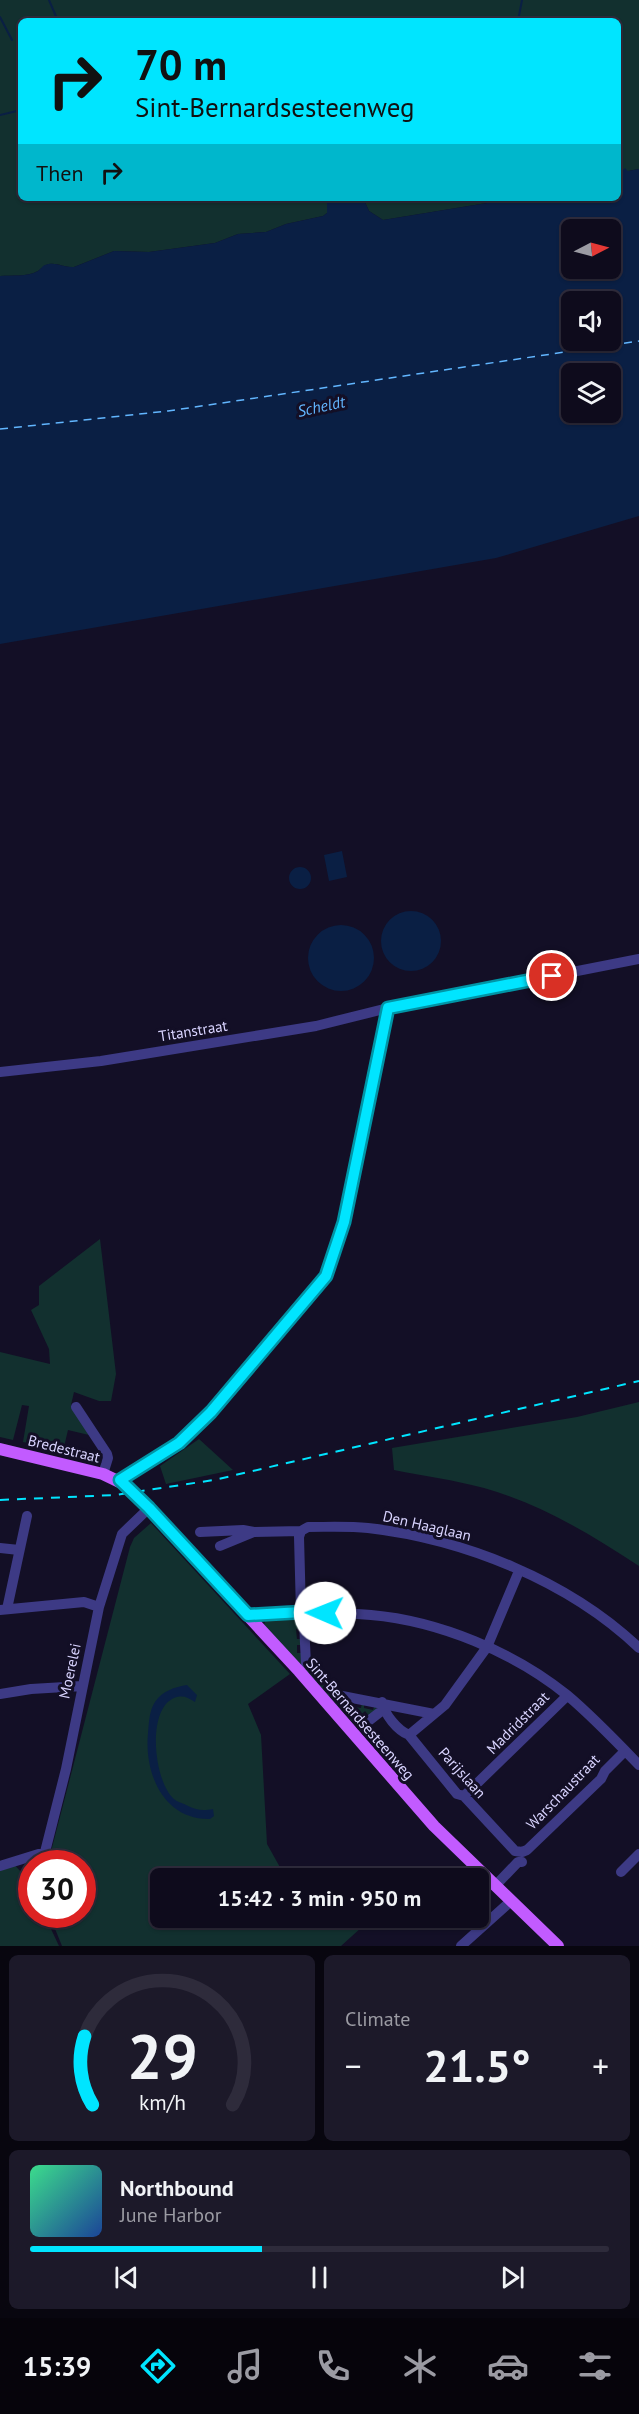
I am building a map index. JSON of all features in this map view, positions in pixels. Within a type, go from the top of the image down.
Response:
[{"type":"main road","name":"Bredestraat","points":[[0,1449],[120,1480]]},
{"type":"main road","name":"Sint-Bernardsesteenweg","points":[[120,1480],[248,1615],[434,1826],[558,1946]]},
{"type":"street","name":"Titanstraat","points":[[0,1071],[101,1061],[316,1026],[388,1008],[639,959]]},
{"type":"street","points":[[120,1480],[179,1443],[211,1412],[326,1276],[344,1222],[388,1008]]},
{"type":"street","points":[[76,1407],[107,1454],[103,1474]]},
{"type":"street","name":"Moerelei","points":[[0,1866],[45,1851],[66,1769],[99,1607],[122,1534],[149,1508]]},
{"type":"street","points":[[27,1516],[3,1609],[84,1602],[99,1607]]},
{"type":"street","name":"Den Haaglaan","points":[[200,1532],[301,1531],[308,1527],[364,1528],[427,1538],[474,1552],[519,1571],[592,1609],[639,1648]]},
{"type":"street","points":[[301,1531],[299,1537],[306,1664]]},
{"type":"street","name":"Den Haaglaan","points":[[220,1546],[254,1532]]},
{"type":"street","points":[[0,1548],[19,1550]]},
{"type":"street","points":[[409,1734],[445,1705],[487,1647],[519,1571]]},
{"type":"street","points":[[248,1615],[302,1612],[390,1618],[445,1632],[487,1647],[539,1675],[567,1696],[639,1765]]},
{"type":"street","points":[[0,1695],[42,1688],[82,1686]]},
{"type":"street","points":[[338,1695],[383,1706],[434,1714]]},
{"type":"street","name":"Madridstraat","points":[[464,1796],[567,1696]]},
{"type":"street","points":[[362,1726],[383,1706]]},
{"type":"street","name":"Parijslaan","points":[[383,1706],[401,1731],[409,1734],[457,1794],[464,1796],[522,1857]]},
{"type":"street","name":"Warschaustraat","points":[[495,1886],[527,1850],[586,1794],[625,1751]]},
{"type":"street","points":[[621,1872],[639,1854]]},
{"type":"street","points":[[461,1946],[511,1901]]},
{"type":"green space","points":[[0,0],[639,0],[639,169],[621,173],[621,18],[18,18],[18,201],[327,201],[327,213],[266,232],[238,234],[215,243],[149,252],[114,251],[74,267],[49,264],[29,274],[0,276]]},
{"type":"green space","points":[[364,201],[499,201],[383,220],[369,211]]},
{"type":"green space","points":[[100,1239],[116,1374],[111,1401],[99,1401],[74,1392],[71,1405],[89,1435],[68,1430],[63,1451],[23,1442],[29,1406],[22,1405],[13,1440],[0,1437],[0,1352],[50,1364],[49,1349],[31,1310],[39,1305],[39,1286]]},
{"type":"green space","points":[[639,1402],[639,1566],[583,1531],[525,1502],[473,1485],[394,1470],[392,1448],[577,1417]]},
{"type":"green space","points":[[199,1439],[233,1470],[166,1484],[160,1466]]},
{"type":"green space","points":[[151,1523],[290,1674],[248,1704],[261,1735],[267,1844],[280,1868],[150,1868],[150,1928],[361,1928],[341,1946],[62,1946],[55,1928],[96,1928],[96,1850],[51,1850],[134,1538]]},
{"type":"green space","points":[[295,1616],[302,1625],[302,1628],[296,1629],[297,1639],[302,1639],[302,1645],[297,1645],[297,1653],[302,1653],[308,1667],[340,1699],[339,1704],[361,1708],[362,1702],[364,1708],[373,1710],[375,1704],[377,1705],[376,1710],[369,1716],[365,1711],[356,1720],[359,1724],[356,1726],[264,1625],[266,1619]]},
{"type":"green space","points":[[12,1862],[18,1869],[18,1928],[51,1928],[59,1946],[0,1946],[0,1866]]},
{"type":"water","name":"Scheldt","points":[[625,168],[628,171],[639,169],[639,516],[496,558],[0,644],[0,276],[29,274],[49,264],[74,267],[114,251],[149,252],[215,243],[238,234],[266,232],[286,224],[323,216],[327,213],[327,201],[364,201],[369,211],[383,220],[499,201],[621,201],[621,172]]},
{"type":"water","points":[[342,851],[347,877],[329,881],[324,855]]},
{"type":"water","points":[[296,867],[304,867],[311,874],[311,882],[304,889],[296,889],[289,882],[289,874]]},
{"type":"water","points":[[411,911],[428,916],[436,924],[441,941],[436,958],[428,966],[411,971],[394,966],[386,958],[381,941],[386,924],[394,916]]},
{"type":"water","points":[[341,925],[353,928],[364,935],[371,946],[374,958],[371,970],[364,981],[353,988],[341,991],[329,988],[318,981],[311,970],[308,958],[311,946],[318,935],[329,928]]},
{"type":"water","points":[[187,1685],[197,1695],[195,1702],[185,1697],[174,1698],[165,1705],[159,1716],[156,1731],[158,1763],[167,1790],[174,1799],[196,1809],[213,1809],[214,1816],[210,1819],[180,1812],[169,1803],[160,1792],[150,1764],[148,1733],[153,1706],[165,1692]]},
{"type":"waterway","points":[[49,0],[57,18]]},
{"type":"waterway","points":[[519,18],[522,0]]},
{"type":"waterway","points":[[0,17],[12,40]]},
{"type":"waterway","points":[[0,115],[18,111]]},
{"type":"ferry route","points":[[0,429],[168,411],[639,341]]},
{"type":"railway","points":[[0,1500],[115,1495],[214,1480],[639,1381]]},
{"type":"route","points":[[325,1613],[248,1615],[120,1480],[179,1443],[211,1412],[326,1276],[344,1222],[388,1008],[552,976]]}]
